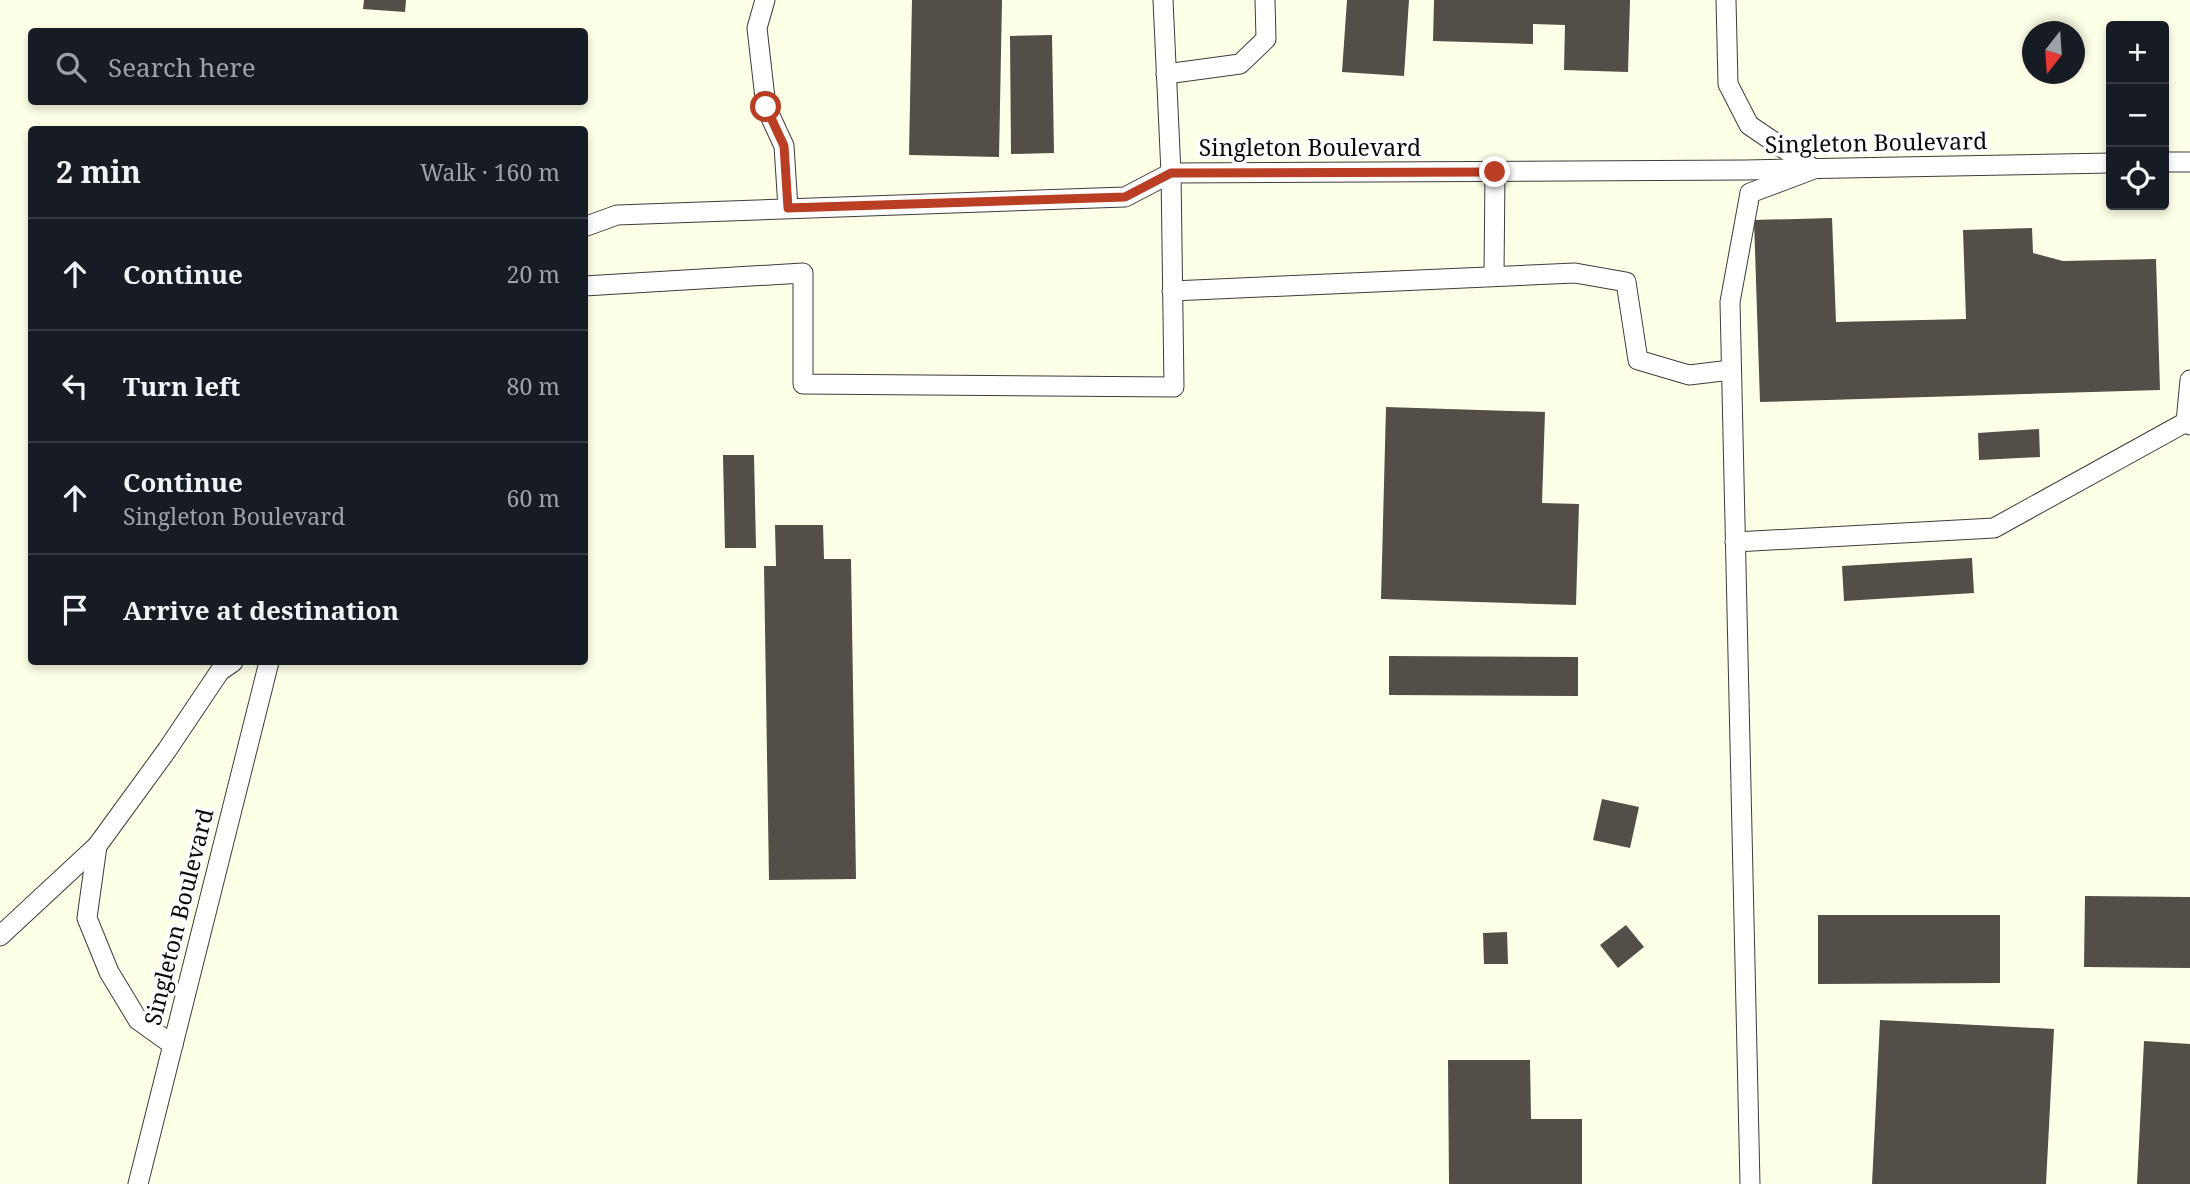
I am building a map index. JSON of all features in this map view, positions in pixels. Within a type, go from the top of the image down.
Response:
[{"type":"lane","points":[[765,0],[757,28],[766,107],[784,146],[788,208]]},
{"type":"lane","points":[[588,226],[617,215],[1125,197],[1171,173],[1163,0]]},
{"type":"lane","points":[[1166,74],[1240,64],[1266,39],[1265,0]]},
{"type":"lane","points":[[1726,0],[1728,84],[1749,125],[1814,169]]},
{"type":"lane","points":[[2169,163],[2190,162]]},
{"type":"lane","name":"Singleton Boulevard","points":[[588,286],[803,273],[803,384],[1174,387],[1171,173],[1814,169],[2106,163]]},
{"type":"lane","points":[[1749,1184],[1730,302],[1750,193],[1814,169]]},
{"type":"lane","points":[[1494,275],[1495,172]]},
{"type":"lane","points":[[1172,291],[1575,273],[1626,282],[1638,360],[1689,375],[1731,370]]},
{"type":"lane","points":[[1735,542],[1994,527],[2188,423],[2190,380]]},
{"type":"lane","points":[[0,936],[97,846],[220,671],[229,665]]},
{"type":"lane","name":"Singleton Boulevard","points":[[138,1184],[268,665]]},
{"type":"lane","points":[[97,846],[87,918],[109,972],[138,1020],[173,1045]]},
{"type":"building","points":[[364,0],[406,0],[405,12],[363,9]]},
{"type":"building","points":[[912,0],[1002,0],[999,157],[909,155]]},
{"type":"building","points":[[1347,0],[1409,0],[1404,76],[1342,72]]},
{"type":"building","points":[[1434,0],[1630,0],[1628,72],[1564,70],[1565,25],[1533,24],[1533,44],[1433,41]]},
{"type":"building","points":[[1052,35],[1054,153],[1011,154],[1010,36]]},
{"type":"building","points":[[1832,218],[1836,322],[1966,319],[1963,230],[2032,228],[2033,253],[2063,261],[2156,259],[2160,390],[1760,402],[1754,220]]},
{"type":"building","points":[[1386,407],[1545,412],[1542,503],[1579,504],[1576,605],[1381,599]]},
{"type":"building","points":[[2039,429],[2040,457],[1979,460],[1978,433]]},
{"type":"building","points":[[723,455],[754,455],[756,548],[725,548]]},
{"type":"building","points":[[775,525],[823,525],[824,559],[851,559],[856,879],[769,880],[764,566],[776,566]]},
{"type":"building","points":[[1972,558],[1974,593],[1844,601],[1842,566]]},
{"type":"building","points":[[1389,656],[1578,657],[1578,696],[1389,695]]},
{"type":"building","points":[[1602,799],[1639,807],[1630,848],[1593,840]]},
{"type":"building","points":[[2085,896],[2190,897],[2190,968],[2084,967]]},
{"type":"building","points":[[1818,915],[2000,915],[2000,983],[1818,984]]},
{"type":"building","points":[[1626,925],[1644,947],[1618,968],[1600,945]]},
{"type":"building","points":[[1507,932],[1508,964],[1484,964],[1483,933]]},
{"type":"building","points":[[1880,1020],[2054,1029],[2046,1184],[1872,1184]]},
{"type":"building","points":[[2144,1041],[2190,1044],[2190,1184],[2137,1184]]},
{"type":"building","points":[[1448,1060],[1530,1060],[1531,1119],[1582,1119],[1582,1184],[1449,1184]]},
{"type":"route","points":[[766,107],[784,146],[788,208],[1125,197],[1171,173],[1495,172]]}]
